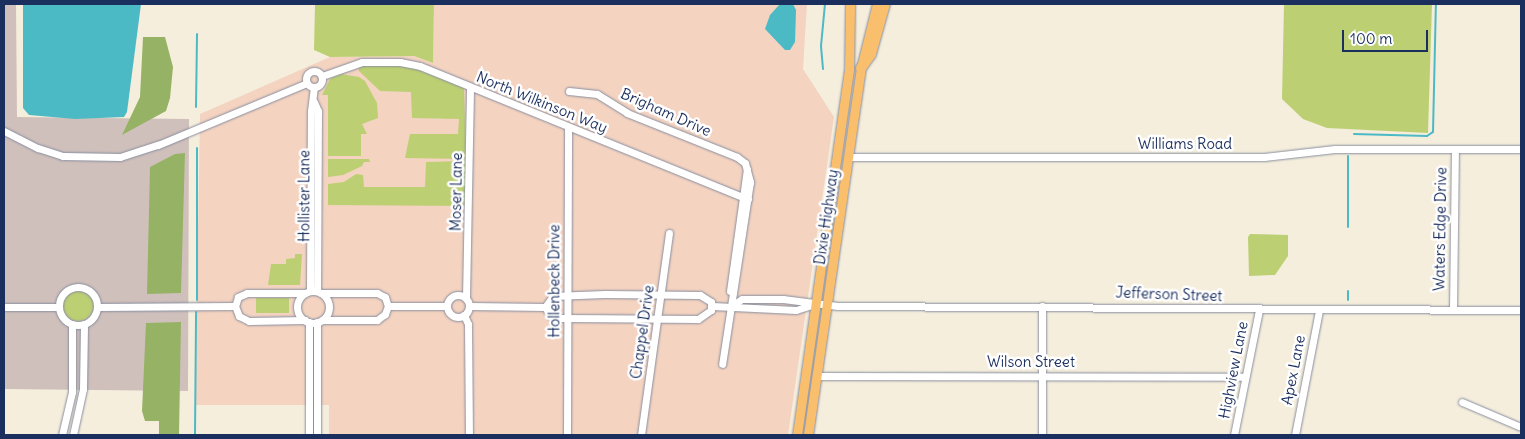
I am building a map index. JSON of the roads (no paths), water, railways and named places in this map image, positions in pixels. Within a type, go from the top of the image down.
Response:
[{"type":"highway","points":[[861,68],[871,54],[885,4]]},
{"type":"main road","name":"Dixie Highway","points":[[797,435],[850,71],[850,4]]},
{"type":"main road","name":"Dixie Highway","points":[[808,435],[861,68],[877,4]]},
{"type":"street","name":"North Wilkinson Way","points":[[4,130],[38,148],[63,156],[89,159],[120,157],[158,145],[307,82],[307,76],[311,72],[322,76],[362,62],[400,62],[420,66],[568,128],[745,198]]},
{"type":"street","points":[[307,82],[314,87],[321,84],[322,76]]},
{"type":"street","name":"Hollister Lane","points":[[313,292],[318,110],[314,102],[314,87]]},
{"type":"street","name":"Moser Lane","points":[[466,298],[470,87]]},
{"type":"street","name":"Brigham Drive","points":[[569,91],[596,94],[627,113],[738,157],[747,169],[751,178],[745,198],[722,364]]},
{"type":"street","name":"Hollenbeck Drive","points":[[567,435],[568,128]]},
{"type":"street","name":"Williams Road","points":[[848,157],[1264,157],[1336,149],[1521,149]]},
{"type":"street","name":"Waters Edge Drive","points":[[1453,310],[1455,149]]},
{"type":"street","name":"Chappel Drive","points":[[641,435],[668,233]]},
{"type":"street","points":[[77,287],[92,294],[97,307],[92,319],[84,324],[72,324],[64,320],[59,306],[65,292],[77,287]]},
{"type":"street","points":[[309,435],[313,321],[329,304],[313,292]]},
{"type":"street","points":[[313,292],[297,307],[313,321],[317,435]]},
{"type":"street","points":[[313,292],[376,293],[385,297],[388,306],[385,314],[377,320],[313,321],[249,321],[239,316],[234,306],[238,297],[247,293],[313,292]]},
{"type":"street","points":[[568,294],[700,295],[709,299],[712,306],[709,313],[702,318],[658,319],[568,318],[551,316],[545,307],[553,296],[568,294]]},
{"type":"street","points":[[447,306],[455,295],[466,298],[470,306]]},
{"type":"street","points":[[730,306],[742,299],[798,299],[816,304]]},
{"type":"street","name":"Jefferson Street","points":[[816,304],[1259,310],[1521,310]]},
{"type":"street","points":[[712,306],[730,306],[742,310],[796,310],[816,304]]},
{"type":"street","points":[[4,307],[59,306]]},
{"type":"street","points":[[97,307],[234,306]]},
{"type":"street","points":[[388,306],[447,306]]},
{"type":"street","points":[[447,306],[454,316],[464,316]]},
{"type":"street","points":[[470,306],[545,307]]},
{"type":"street","points":[[464,316],[470,306]]},
{"type":"street","points":[[1042,306],[1042,435]]},
{"type":"street","name":"Highview Lane","points":[[1234,435],[1259,310]]},
{"type":"street","name":"Apex Lane","points":[[1295,435],[1319,310]]},
{"type":"street","points":[[464,316],[468,324],[469,435]]},
{"type":"street","points":[[62,435],[71,402],[72,324]]},
{"type":"street","points":[[73,435],[83,389],[84,324]]},
{"type":"street","name":"Wilson Street","points":[[817,376],[1245,377]]},
{"type":"street","points":[[1462,402],[1521,427],[1518,435]]},
{"type":"water","points":[[23,4],[141,4],[127,112],[124,117],[75,119],[29,115],[23,108]]},
{"type":"water","points":[[780,4],[793,4],[796,10],[795,42],[790,50],[785,50],[765,29],[770,15]]},
{"type":"waterway","points":[[823,69],[821,46],[825,4]]},
{"type":"waterway","points":[[1354,134],[1427,136],[1433,132],[1436,4]]},
{"type":"waterway","points":[[196,107],[197,34]]},
{"type":"waterway","points":[[197,148],[197,300]]},
{"type":"waterway","points":[[1348,156],[1348,227]]},
{"type":"waterway","points":[[1348,291],[1348,300]]},
{"type":"waterway","points":[[195,435],[196,312]]}]
